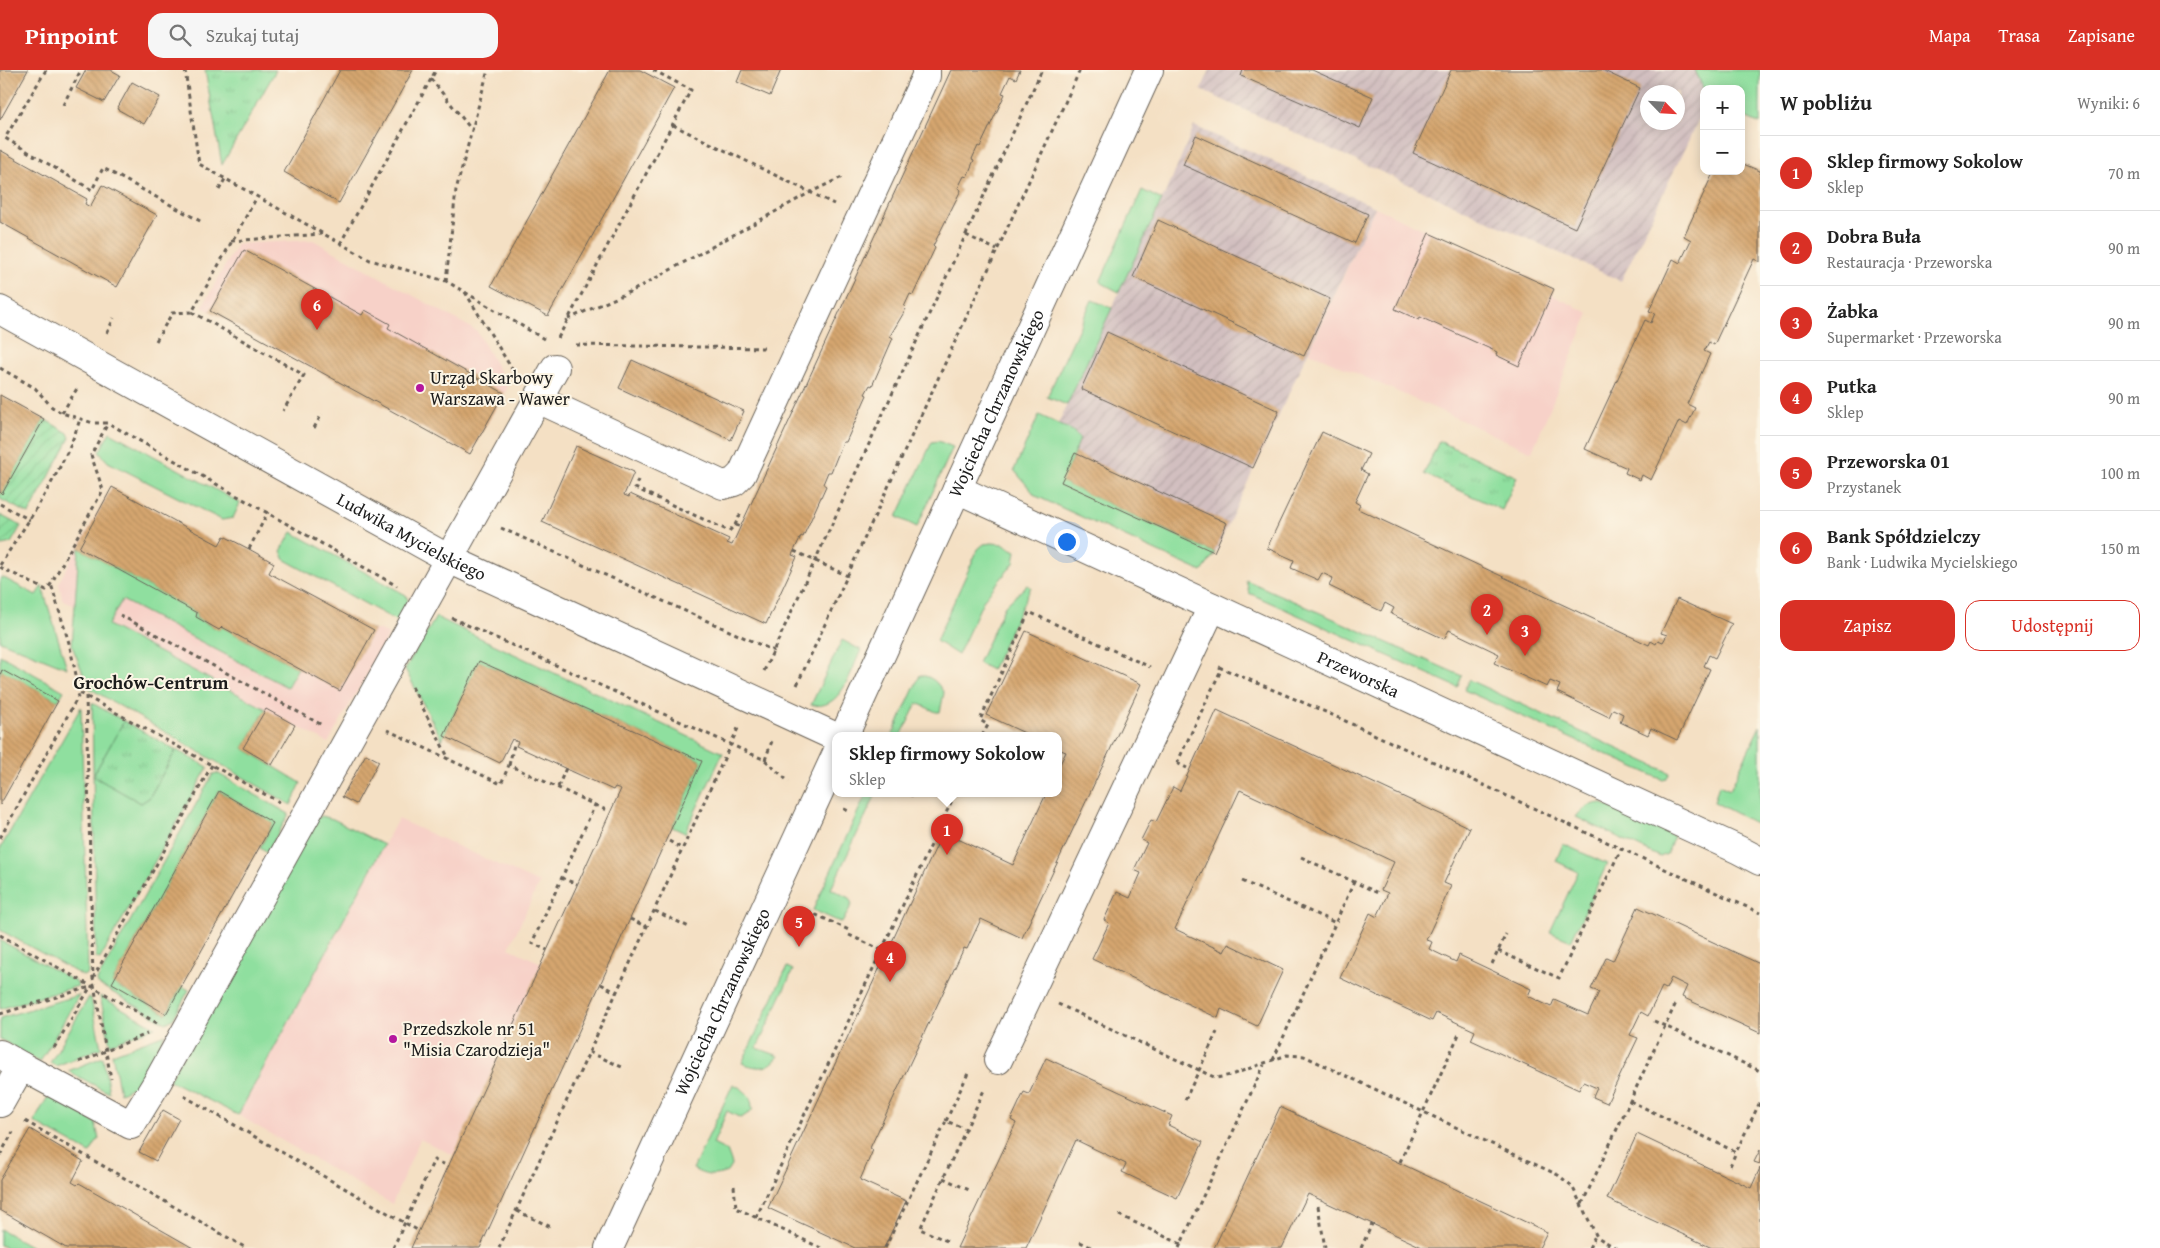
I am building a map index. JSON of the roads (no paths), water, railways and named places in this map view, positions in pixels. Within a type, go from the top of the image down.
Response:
[{"type":"street","points":[[538,399],[723,485],[738,479],[742,474],[926,76],[926,70]]},
{"type":"street","name":"Wojciecha Chrzanowskiego","points":[[846,732],[1149,70]]},
{"type":"street","name":"Ludwika Mycielskiego","points":[[0,310],[449,559],[832,735]]},
{"type":"street","points":[[11,1111],[11,1060],[132,1124],[349,740],[538,399],[555,357]]},
{"type":"street","name":"Przeworska","points":[[957,490],[1760,861]]},
{"type":"street","points":[[998,1060],[1212,607]]},
{"type":"street","name":"Wojciecha Chrzanowskiego","points":[[609,1248],[832,765]]},
{"type":"place","name":"Bank Spółdzielczy","points":[[317,330]]},
{"type":"place","name":"Urząd Skarbowy Warszawa - Wawer","points":[[420,388]]},
{"type":"place","name":"Dobra Buła","points":[[1487,635]]},
{"type":"place","name":"Żabka","points":[[1525,656]]},
{"type":"place","name":"Sklep firmowy Sokolow","points":[[947,855]]},
{"type":"place","name":"Przeworska 01","points":[[799,947]]},
{"type":"place","name":"Putka","points":[[890,982]]},
{"type":"place","name":"Przedszkole nr 51 \"Misia Czarodzieja\"","points":[[393,1039]]},
{"type":"district","name":"Grochów-Centrum","points":[[151,682]]}]
